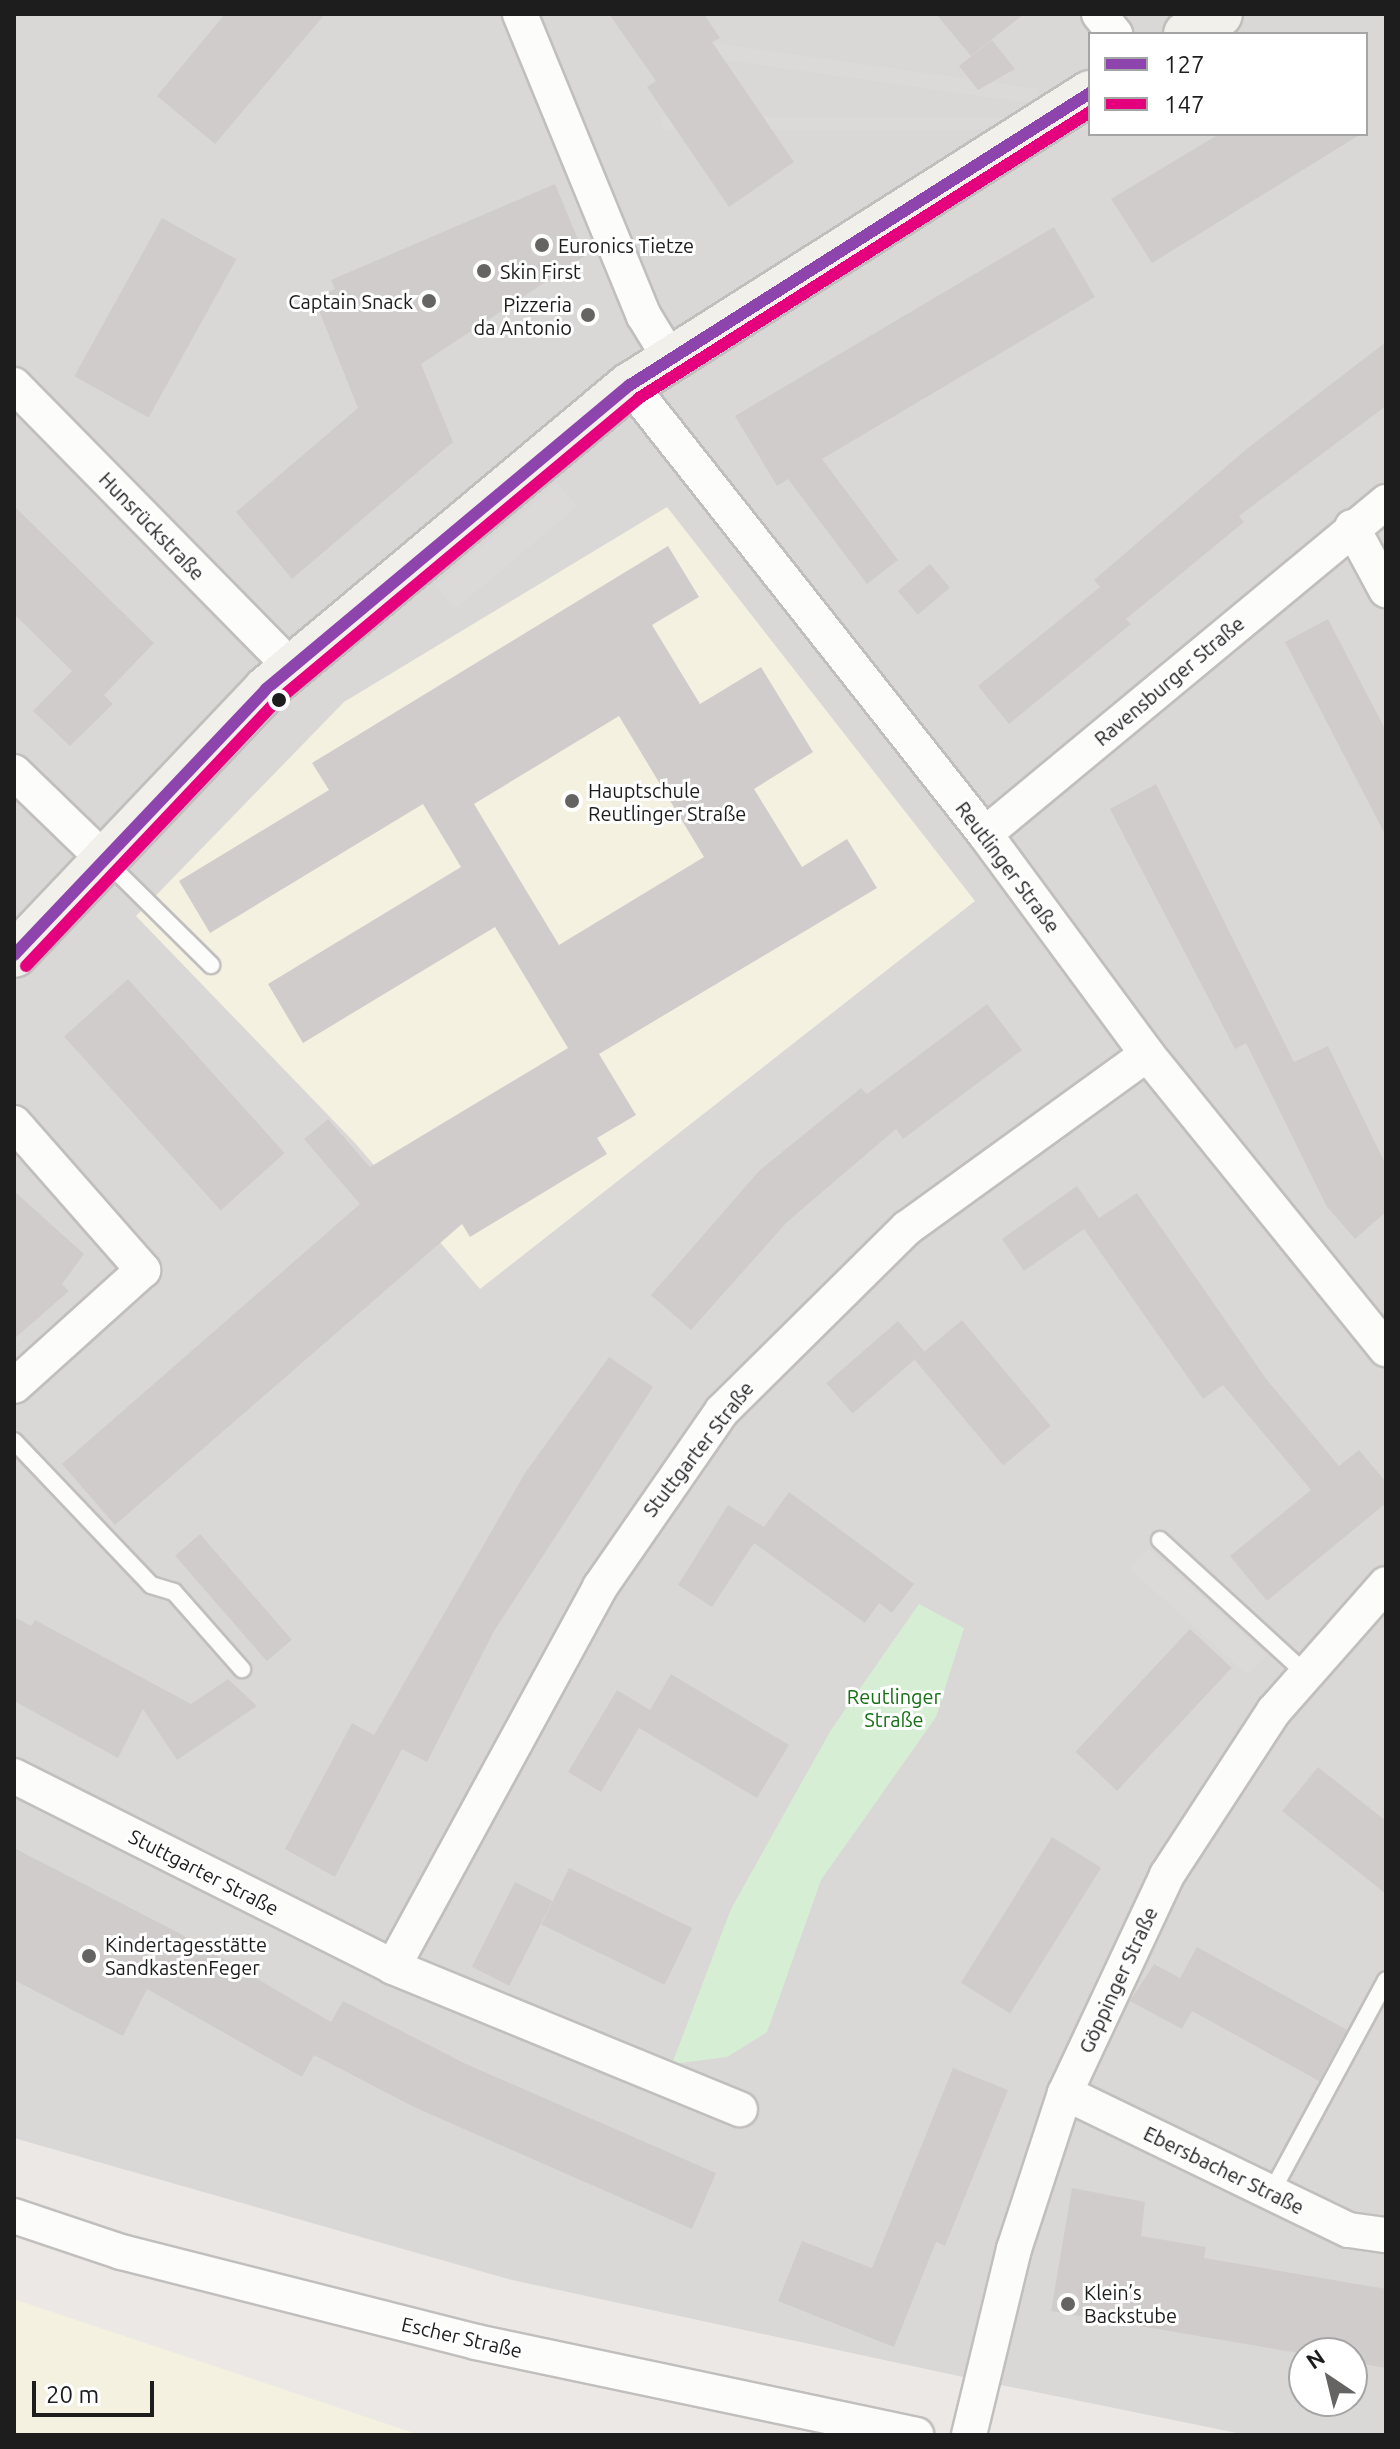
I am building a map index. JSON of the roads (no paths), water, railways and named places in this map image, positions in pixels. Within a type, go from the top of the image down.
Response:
[{"type":"street","points":[[520,14],[644,316],[669,357]]},
{"type":"street","points":[[1099,14],[1113,32]]},
{"type":"street","points":[[1189,32],[1220,14]]},
{"type":"street","points":[[14,955],[106,861],[193,760],[291,667],[630,385],[669,357],[1088,94]]},
{"type":"street","name":"Hunsrückstraße","points":[[14,385],[291,667]]},
{"type":"street","name":"Reutlinger Straße","points":[[630,385],[985,834],[1147,1054],[1386,1349]]},
{"type":"street","name":"Ravensburger Straße","points":[[985,834],[1352,527],[1386,502]]},
{"type":"street","points":[[1352,527],[1386,590]]},
{"type":"street","points":[[14,772],[106,861]]},
{"type":"street","name":"Stuttgarter Straße","points":[[393,1967],[600,1587],[722,1411],[907,1228],[1147,1054]]},
{"type":"street","points":[[14,1123],[143,1270],[14,1386]]},
{"type":"street","name":"Göppinger Straße","points":[[969,2435],[1014,2249],[1065,2093],[1167,1875],[1305,1673],[1386,1584]]},
{"type":"street","name":"Stuttgarter Straße","points":[[14,1776],[393,1967],[740,2109]]},
{"type":"street","name":"Ebersbacher Straße","points":[[1065,2093],[1349,2230],[1386,2235]]},
{"type":"street","name":"Escher Straße","points":[[14,2216],[121,2252],[462,2339],[916,2435]]},
{"type":"lane","points":[[106,861],[211,965]]},
{"type":"lane","points":[[14,1441],[151,1585],[174,1592],[242,1669]]},
{"type":"lane","points":[[1160,1540],[1305,1673]]},
{"type":"lane","points":[[1271,2193],[1386,1980]]},
{"type":"place","name":"Euronics Tietze","points":[[542,245]]},
{"type":"place","name":"Skin First","points":[[484,271]]},
{"type":"place","name":"Captain Snack","points":[[429,301]]},
{"type":"place","name":"Pizzeria da Antonio","points":[[588,315]]},
{"type":"place","name":"Hauptschule Reutlinger Straße","points":[[572,801]]},
{"type":"place","name":"Kindertagesstätte SandkastenFeger","points":[[89,1956]]},
{"type":"place","name":"Klein’s Backstube","points":[[1068,2304]]}]
